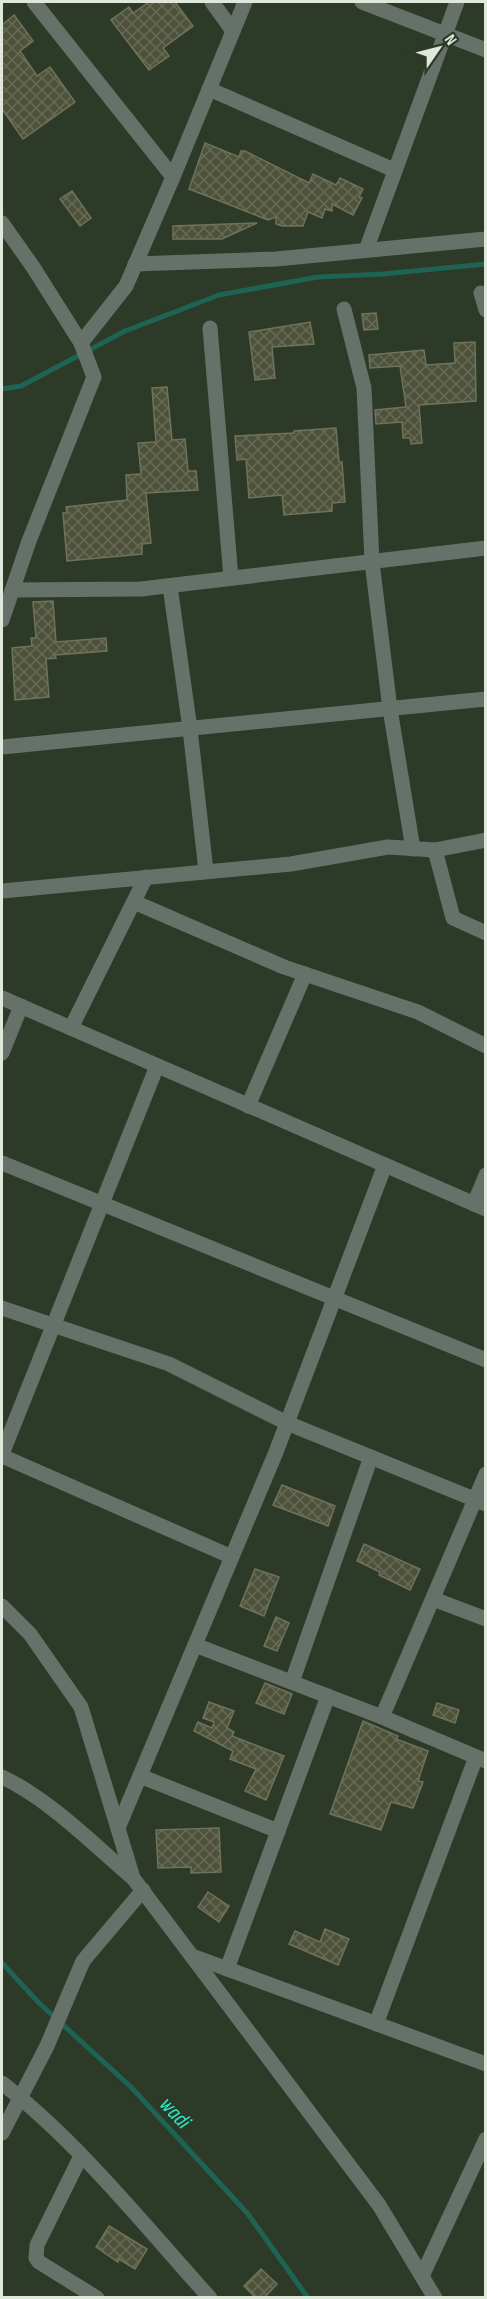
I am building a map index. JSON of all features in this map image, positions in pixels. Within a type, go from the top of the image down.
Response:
[{"type":"street","points":[[34,2],[173,177]]},
{"type":"street","points":[[212,2],[233,31]]},
{"type":"street","points":[[81,343],[126,286],[245,2]]},
{"type":"street","points":[[362,2],[486,50]]},
{"type":"street","points":[[366,250],[444,34],[458,2]]},
{"type":"street","points":[[209,89],[394,170]]},
{"type":"street","points":[[2,223],[81,343],[94,377],[29,541],[2,620]]},
{"type":"street","points":[[135,264],[276,259],[486,239]]},
{"type":"street","points":[[481,293],[486,310]]},
{"type":"street","points":[[344,309],[364,388],[372,562],[390,709],[413,849]]},
{"type":"street","points":[[210,328],[231,578]]},
{"type":"street","points":[[12,590],[141,589],[486,548]]},
{"type":"street","points":[[170,586],[190,729],[206,871]]},
{"type":"street","points":[[2,747],[486,699]]},
{"type":"street","points":[[2,891],[291,864],[388,847],[435,850],[486,840]]},
{"type":"street","points":[[435,850],[453,918],[486,933]]},
{"type":"street","points":[[71,1028],[147,877]]},
{"type":"street","points":[[134,902],[284,967],[418,1012],[486,1046]]},
{"type":"street","points":[[248,1106],[305,974]]},
{"type":"street","points":[[2,998],[480,1206],[486,1175]]},
{"type":"street","points":[[2,1053],[21,1006]]},
{"type":"street","points":[[157,1066],[2,1455],[232,1557]]},
{"type":"street","points":[[2,1163],[486,1360]]},
{"type":"street","points":[[118,1827],[287,1423],[385,1165]]},
{"type":"street","points":[[2,1308],[169,1364],[287,1423],[480,1502]]},
{"type":"street","points":[[292,1682],[371,1457]]},
{"type":"street","points":[[382,1717],[433,1599],[480,1502],[486,1474]]},
{"type":"street","points":[[433,1599],[486,1619]]},
{"type":"street","points":[[2,1606],[30,1634],[81,1707],[133,1878]]},
{"type":"street","points":[[195,1645],[382,1717],[481,1759],[376,2024]]},
{"type":"street","points":[[227,1969],[328,1696]]},
{"type":"street","points":[[140,1776],[278,1831]]},
{"type":"street","points":[[2,1777],[20,1785],[65,1820],[133,1878],[143,1890],[379,2205],[435,2298]]},
{"type":"street","points":[[2,2133],[47,2046],[83,1961],[143,1890]]},
{"type":"street","points":[[192,1956],[486,2064]]},
{"type":"street","points":[[2,2083],[81,2156],[210,2298]]},
{"type":"street","points":[[422,2276],[486,2139]]},
{"type":"street","points":[[81,2156],[37,2245],[36,2258],[97,2298]]},
{"type":"building","points":[[149,2],[175,2],[193,26],[163,48],[169,56],[149,70],[111,20],[129,7],[133,13]]},
{"type":"building","points":[[14,15],[33,41],[20,51],[37,76],[50,67],[75,102],[23,139],[2,109],[2,25]]},
{"type":"building","points":[[205,143],[239,157],[241,151],[245,151],[309,183],[313,174],[336,185],[340,178],[363,189],[359,197],[362,198],[353,215],[332,204],[332,211],[325,209],[322,218],[308,212],[303,226],[276,224],[276,217],[268,220],[189,189]]},
{"type":"building","points":[[72,191],[91,218],[80,226],[60,199]]},
{"type":"building","points":[[257,223],[222,239],[173,239],[173,226]]},
{"type":"building","points":[[376,313],[378,329],[364,330],[362,314]]},
{"type":"building","points":[[310,322],[314,344],[272,347],[275,378],[255,380],[249,332]]},
{"type":"building","points":[[475,342],[476,401],[419,405],[422,443],[411,444],[410,438],[403,438],[402,422],[376,424],[375,410],[406,407],[400,366],[370,368],[369,355],[424,350],[426,365],[455,363],[454,343]]},
{"type":"building","points":[[167,387],[172,440],[185,439],[188,471],[196,471],[198,490],[146,493],[151,543],[142,544],[142,554],[67,561],[63,513],[67,513],[66,507],[127,500],[126,475],[141,474],[138,443],[156,442],[152,388]]},
{"type":"building","points":[[336,428],[339,462],[342,462],[345,502],[332,503],[332,511],[284,515],[282,495],[249,498],[246,459],[237,460],[235,436]]},
{"type":"building","points":[[53,601],[56,642],[106,638],[107,651],[55,655],[56,658],[46,659],[49,697],[15,700],[12,648],[32,646],[31,638],[36,638],[33,602]]},
{"type":"building","points":[[282,1485],[335,1506],[328,1526],[273,1505]]},
{"type":"building","points":[[364,1544],[420,1569],[410,1590],[357,1561]]},
{"type":"building","points":[[255,1569],[279,1577],[264,1616],[240,1606]]},
{"type":"building","points":[[276,1617],[289,1623],[277,1651],[264,1646]]},
{"type":"building","points":[[265,1683],[292,1694],[284,1714],[256,1703]]},
{"type":"building","points":[[209,1702],[234,1711],[227,1728],[234,1732],[232,1736],[284,1756],[266,1800],[245,1791],[256,1769],[230,1759],[233,1751],[194,1731],[198,1722],[212,1728],[214,1722],[203,1718]]},
{"type":"building","points":[[437,1703],[459,1710],[455,1723],[433,1715]]},
{"type":"building","points":[[363,1721],[398,1736],[396,1739],[428,1751],[418,1781],[423,1782],[413,1808],[391,1802],[381,1830],[330,1814]]},
{"type":"building","points":[[219,1828],[221,1872],[191,1873],[191,1867],[158,1868],[156,1830]]},
{"type":"building","points":[[208,1892],[229,1906],[219,1922],[198,1907]]},
{"type":"building","points":[[325,1929],[349,1939],[338,1965],[289,1944],[295,1931],[320,1942]]},
{"type":"building","points":[[109,2226],[147,2249],[135,2269],[119,2259],[118,2262],[96,2247]]},
{"type":"building","points":[[261,2269],[277,2284],[264,2298],[256,2298],[244,2286]]},
{"type":"waterway","points":[[2,389],[21,386],[125,331],[219,295],[318,277],[383,274],[486,264]]},
{"type":"waterway","name":"wadi","points":[[2,1963],[39,2003],[131,2087],[248,2214],[308,2298]]}]
